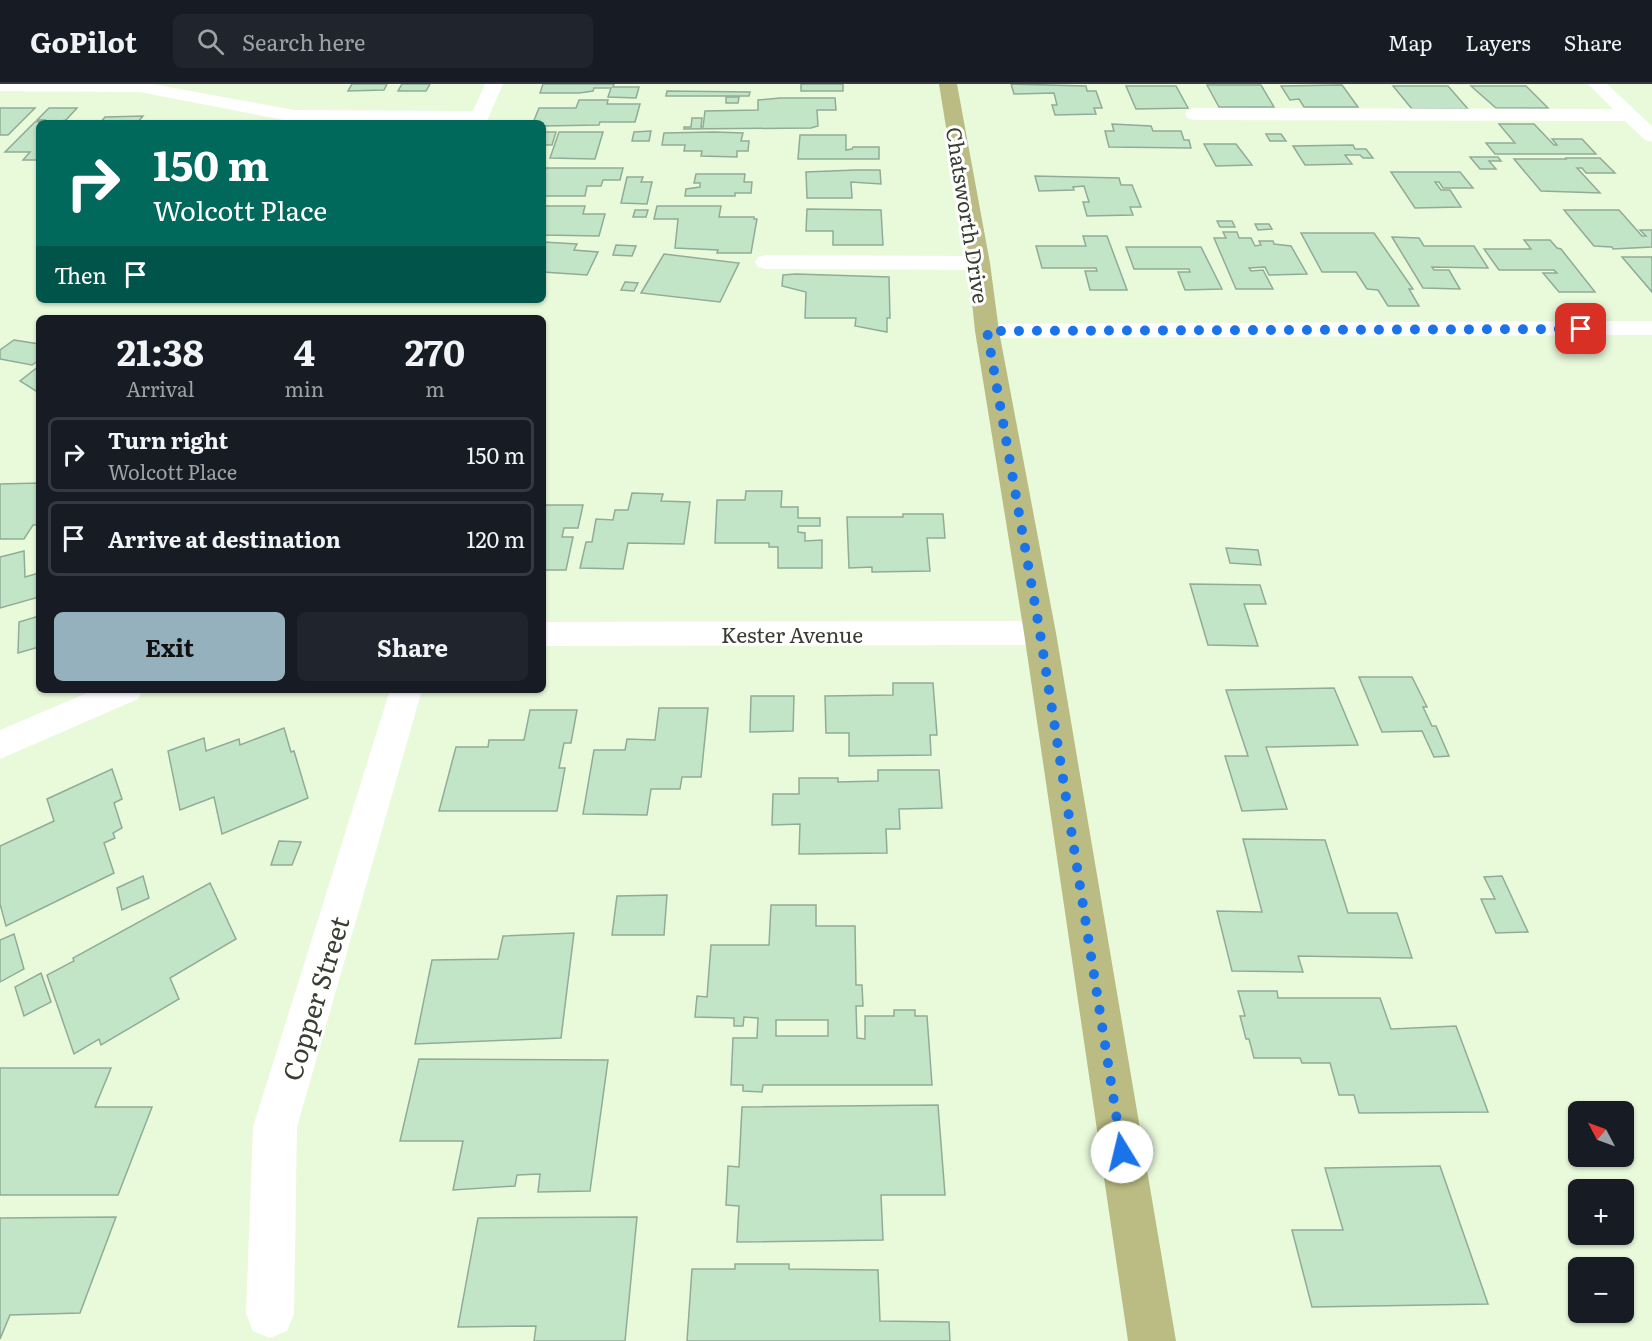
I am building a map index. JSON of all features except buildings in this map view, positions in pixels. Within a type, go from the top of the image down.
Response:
[{"type":"main road","name":"Chatsworth Drive","points":[[948,84],[979,263],[987,331],[1040,633],[1152,1341]]},
{"type":"street","points":[[0,86],[140,87],[294,116],[478,120],[494,84]]},
{"type":"street","points":[[1597,84],[1649,130]]},
{"type":"street","points":[[1194,114],[1630,115]]},
{"type":"street","points":[[766,262],[979,263]]},
{"type":"street","points":[[987,331],[1652,328]]},
{"type":"street","name":"Kester Avenue","points":[[546,634],[1040,633]]},
{"type":"street","points":[[0,745],[120,693]]},
{"type":"street","name":"Copper Street","points":[[270,1314],[275,1127],[405,693]]},
{"type":"route","points":[[1122,1152],[1040,633],[987,331],[1581,329]]}]
